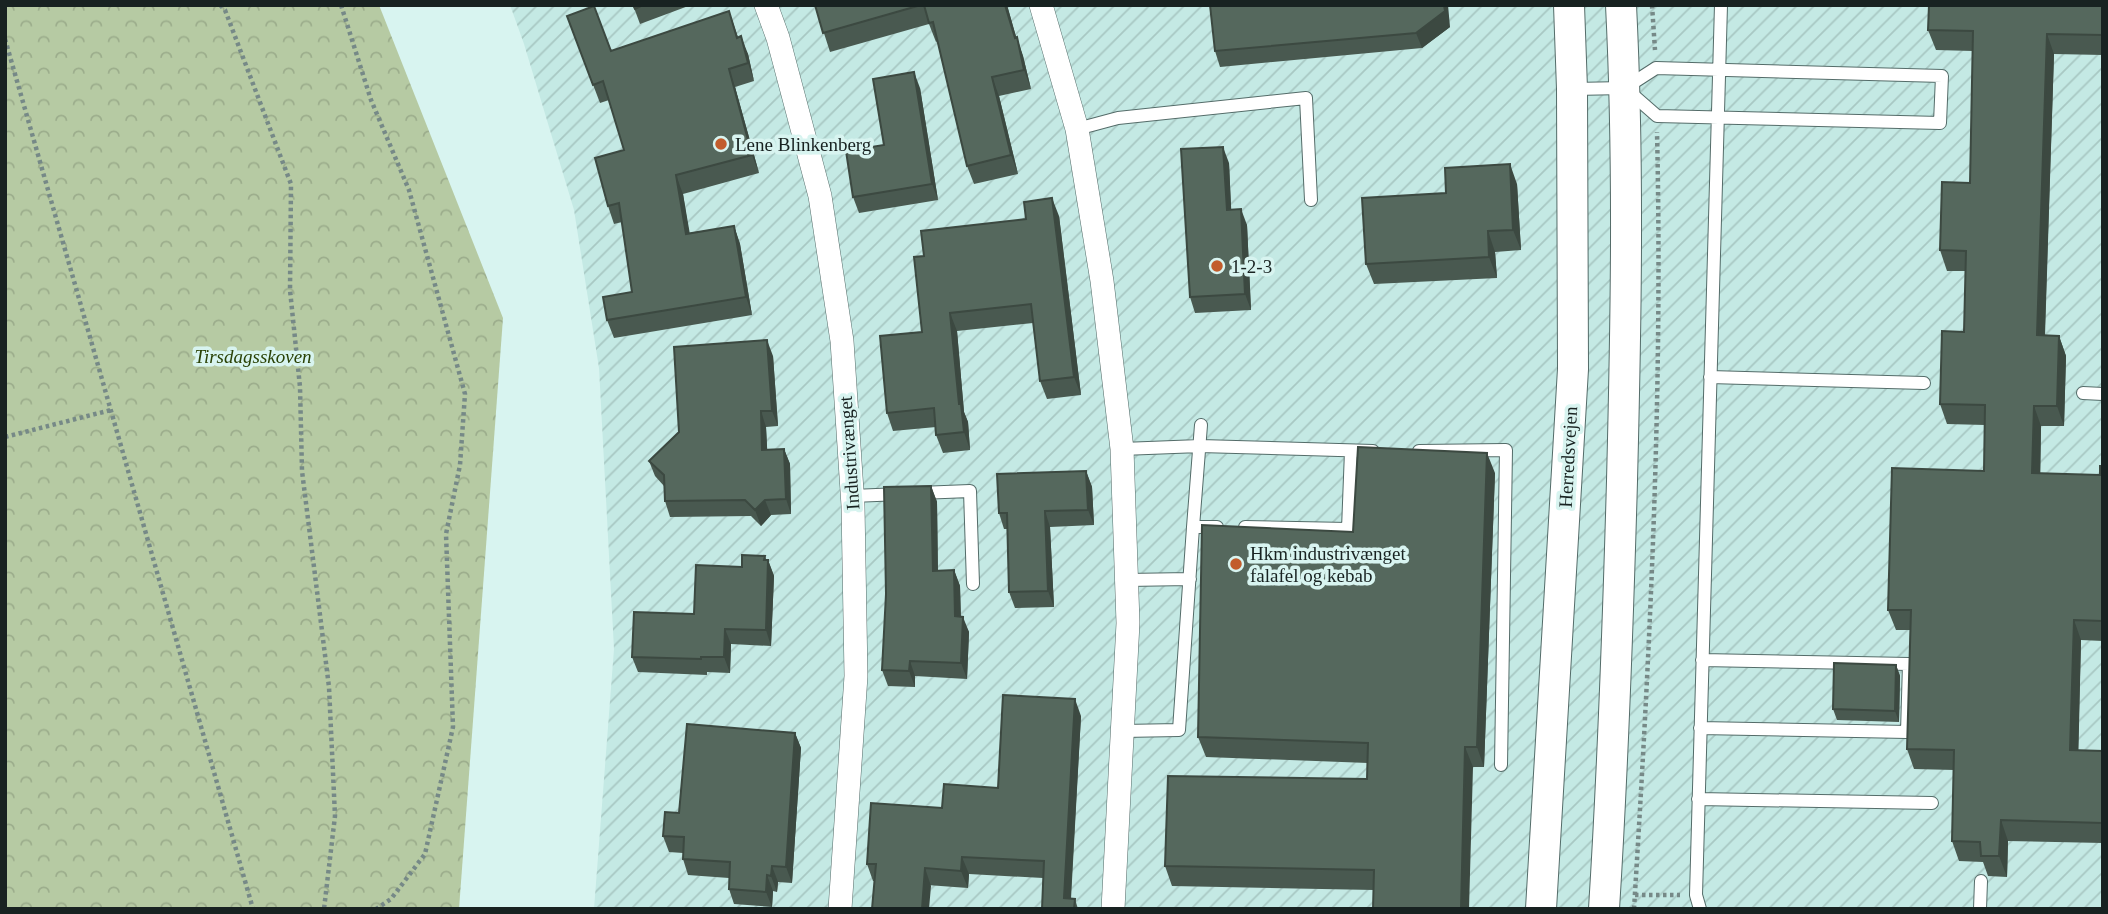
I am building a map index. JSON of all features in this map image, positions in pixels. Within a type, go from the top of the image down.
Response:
[{"type":"street","name":"Industrivænget","points":[[766,5],[778,38],[820,196],[841,332],[852,496],[856,676],[840,909]]},
{"type":"street","points":[[1041,5],[1077,129],[1102,281],[1122,449],[1128,623],[1113,909]]},
{"type":"street","name":"Herredsvejen","points":[[1541,909],[1573,369],[1573,89],[1569,5]]},
{"type":"street","points":[[1604,909],[1615,733],[1625,347],[1625,88],[1621,5]]},
{"type":"lane","points":[[1700,909],[1696,895],[1698,799],[1721,5]]},
{"type":"lane","points":[[1573,89],[1625,88],[1656,68],[1942,76],[1940,123],[1657,116],[1625,88]]},
{"type":"lane","points":[[1077,129],[1118,118],[1306,98],[1311,200]]},
{"type":"lane","points":[[1710,377],[1924,383]]},
{"type":"lane","points":[[2083,393],[2103,394]]},
{"type":"lane","points":[[1122,732],[1179,730],[1201,425]]},
{"type":"lane","points":[[1122,449],[1200,446],[1351,451],[1506,450],[1501,765]]},
{"type":"lane","points":[[1193,527],[1348,529],[1351,451]]},
{"type":"lane","points":[[852,496],[970,491],[973,584]]},
{"type":"lane","points":[[1126,580],[1189,579]]},
{"type":"lane","points":[[1700,728],[1907,732],[1909,664],[1702,660]]},
{"type":"lane","points":[[1698,799],[1932,803]]},
{"type":"lane","points":[[1980,909],[1982,881]]},
{"type":"path","points":[[220,5],[225,10],[291,184],[290,290],[300,387],[302,471],[330,700],[335,816],[324,909]]},
{"type":"path","points":[[341,5],[372,100],[409,190],[465,394],[460,465],[446,534],[453,727],[425,853],[391,899],[376,909]]},
{"type":"path","points":[[5,39],[253,909]]},
{"type":"path","points":[[5,437],[111,410]]},
{"type":"path","points":[[1635,895],[1696,895]]},
{"type":"shaded area","points":[[510,5],[2103,5],[2103,909],[594,909],[614,649],[599,368],[574,210]]},
{"type":"green space","name":"Tirsdagsskoven","points":[[5,5],[379,5],[503,318],[459,909],[5,909]]},
{"type":"building","points":[[815,5],[921,5],[823,33]]},
{"type":"building","points":[[924,5],[1005,5],[1015,38],[1017,37],[1024,70],[992,77],[1011,155],[967,166],[933,22],[929,23]]},
{"type":"building","points":[[1210,5],[1444,5],[1445,11],[1416,33],[1215,51]]},
{"type":"building","points":[[1929,5],[2103,5],[2103,35],[2047,34],[2037,335],[2059,336],[2057,406],[2034,406],[2032,473],[2100,475],[2100,466],[2103,466],[2103,621],[2074,620],[2070,750],[2103,751],[2103,823],[2001,820],[1999,856],[1981,856],[1980,842],[1952,841],[1954,750],[1907,749],[1911,610],[1888,610],[1892,468],[1984,471],[1985,405],[1940,404],[1942,331],[1964,332],[1966,251],[1940,250],[1942,182],[1970,183],[1973,31],[1928,30]]},
{"type":"building","points":[[594,6],[611,51],[729,11],[737,38],[741,36],[748,63],[729,69],[752,155],[676,175],[686,234],[734,226],[746,297],[607,320],[603,297],[632,292],[619,203],[608,206],[595,158],[624,150],[603,81],[593,85],[567,16]]},
{"type":"building","points":[[914,72],[932,184],[853,197],[846,151],[884,145],[873,79]]},
{"type":"building","points":[[1223,147],[1227,210],[1241,209],[1245,294],[1190,297],[1181,149]]},
{"type":"building","points":[[1510,164],[1513,230],[1488,231],[1489,257],[1366,264],[1362,198],[1446,193],[1445,168]]},
{"type":"building","points":[[1052,198],[1074,377],[1040,381],[1031,304],[950,313],[964,432],[936,435],[934,408],[887,413],[880,336],[922,332],[914,257],[924,256],[921,231],[1026,219],[1024,202]]},
{"type":"building","points":[[767,340],[772,411],[761,411],[762,450],[784,449],[786,499],[765,500],[755,510],[745,500],[665,501],[664,475],[649,461],[679,432],[674,347]]},
{"type":"building","points":[[1358,447],[1487,453],[1477,747],[1465,747],[1461,909],[1373,909],[1374,870],[1165,866],[1168,776],[1367,779],[1368,743],[1198,737],[1202,525],[1353,532]]},
{"type":"building","points":[[1086,471],[1088,510],[1045,511],[1048,591],[1009,592],[1007,513],[999,513],[997,474]]},
{"type":"building","points":[[931,486],[933,571],[954,570],[955,616],[963,617],[961,663],[910,661],[909,671],[882,670],[886,594],[884,487]]},
{"type":"building","points":[[742,555],[765,556],[764,560],[768,560],[766,630],[725,629],[724,657],[632,657],[634,612],[694,614],[696,565],[742,567]]},
{"type":"building","points":[[1834,663],[1896,665],[1895,711],[1833,709]]},
{"type":"building","points":[[1003,695],[1075,699],[1064,898],[1075,899],[1074,909],[1042,909],[1044,861],[962,857],[961,871],[925,868],[922,909],[872,909],[876,864],[867,864],[871,803],[942,808],[944,784],[998,788]]},
{"type":"building","points":[[687,724],[795,733],[786,867],[772,866],[771,876],[767,875],[766,892],[729,889],[730,862],[683,859],[684,837],[663,836],[665,812],[679,813]]},
{"type":"place","name":"Lene Blinkenberg","points":[[721,144]]},
{"type":"place","name":"1-2-3","points":[[1217,266]]},
{"type":"place","name":"Hkm industrivænget falafel og kebab","points":[[1236,564]]}]
